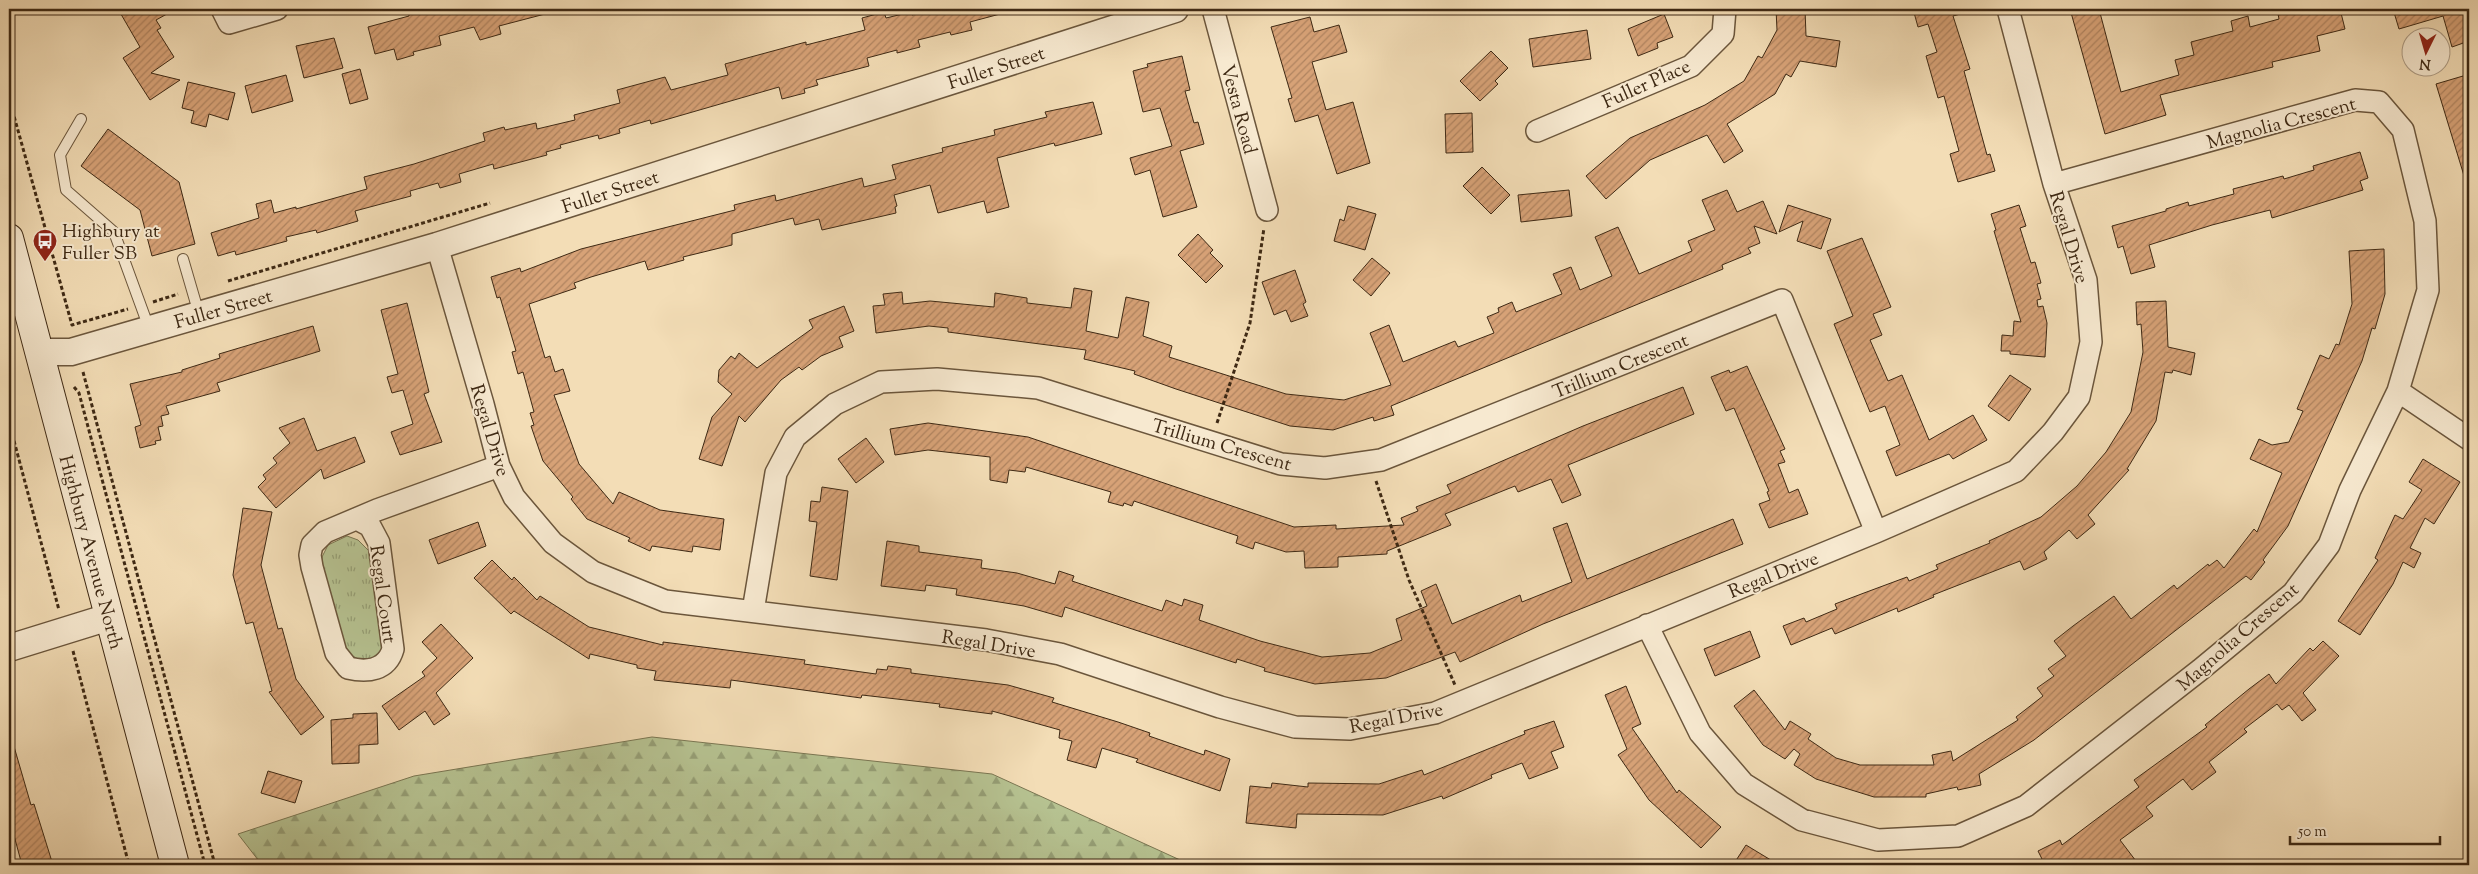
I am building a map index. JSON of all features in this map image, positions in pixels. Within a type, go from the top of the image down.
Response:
[{"type":"main road","name":"Highbury Avenue North","points":[[9,238],[175,865]]},
{"type":"street","points":[[222,9],[229,23],[277,9]]},
{"type":"street","name":"Fuller Street","points":[[40,352],[77,350],[145,318],[195,303],[437,246],[1175,9]]},
{"type":"street","name":"Vesta Road","points":[[1213,9],[1267,210]]},
{"type":"street","name":"Fuller Place","points":[[1537,131],[1691,66],[1723,34],[1725,9]]},
{"type":"street","name":"Regal Drive","points":[[437,246],[499,466],[514,497],[553,542],[593,572],[665,601],[986,640],[1060,654],[1220,707],[1295,727],[1350,729],[1435,713],[1876,532],[2016,471],[2053,432],[2079,396],[2091,342],[2086,280],[2054,184],[2008,9]]},
{"type":"street","name":"Magnolia Crescent","points":[[1647,625],[1700,733],[1744,784],[1802,820],[1878,840],[1958,836],[2026,806],[2200,670],[2293,593],[2329,545],[2350,490],[2398,391],[2428,290],[2425,221],[2403,130],[2379,102],[2355,100],[2054,184]]},
{"type":"street","name":"Trillium Crescent","points":[[753,611],[776,473],[795,437],[835,404],[881,382],[937,379],[1038,388],[1281,464],[1325,468],[1381,460],[1782,300],[1876,532]]},
{"type":"street","points":[[2398,391],[2469,439]]},
{"type":"street","name":"Regal Court","points":[[357,519],[370,526],[379,543],[393,649],[385,665],[368,670],[348,668],[336,653],[310,555],[312,546],[325,532],[357,519],[499,466]]},
{"type":"street","points":[[9,648],[109,617]]},
{"type":"lane","points":[[81,119],[60,156],[66,190],[114,232],[145,318]]},
{"type":"lane","points":[[183,259],[195,303]]},
{"type":"path","points":[[9,98],[72,325],[77,350],[215,865]]},
{"type":"path","points":[[1210,443],[1250,323],[1267,210]]},
{"type":"path","points":[[72,325],[145,318],[195,303]]},
{"type":"path","points":[[73,386],[80,393],[205,865]]},
{"type":"path","points":[[1370,461],[1410,580],[1462,702]]},
{"type":"green space","points":[[347,536],[358,540],[370,552],[383,646],[375,658],[370,660],[354,657],[344,648],[322,567],[322,557],[328,545]]},
{"type":"green space","points":[[652,737],[992,774],[1191,865],[262,865],[238,834],[414,776]]},
{"type":"building","points":[[118,9],[176,9],[156,20],[161,28],[157,30],[174,57],[151,73],[180,80],[150,100],[123,58],[140,47]]},
{"type":"building","points":[[424,9],[545,9],[545,14],[499,26],[501,34],[480,40],[474,27],[439,36],[441,45],[413,52],[414,55],[397,60],[394,49],[375,54],[368,27],[409,16],[409,13]]},
{"type":"building","points":[[936,9],[1000,9],[1000,14],[970,22],[972,30],[951,35],[950,32],[918,40],[920,47],[897,53],[897,50],[867,58],[869,66],[816,80],[818,85],[804,89],[805,93],[782,99],[779,87],[651,124],[650,120],[619,129],[620,133],[599,139],[598,135],[560,145],[561,148],[546,152],[547,155],[494,169],[493,164],[459,174],[461,182],[440,188],[438,183],[410,191],[411,196],[355,211],[358,221],[317,233],[316,230],[286,237],[287,241],[236,255],[235,251],[218,256],[211,233],[259,218],[256,204],[271,200],[274,213],[296,207],[296,209],[367,189],[364,177],[414,164],[485,141],[483,133],[504,127],[505,130],[536,123],[537,129],[575,120],[574,115],[620,103],[617,90],[665,77],[671,90],[728,75],[725,64],[806,42],[806,45],[865,30],[862,18],[884,12],[886,18],[911,12],[912,15]]},
{"type":"building","points":[[1776,9],[1805,9],[1806,36],[1840,41],[1836,67],[1800,61],[1791,77],[1786,74],[1775,94],[1727,124],[1743,151],[1724,163],[1707,135],[1650,160],[1606,199],[1586,176],[1630,138],[1705,105],[1744,81],[1758,56],[1762,58],[1777,30]]},
{"type":"building","points":[[1913,9],[1963,9],[1964,13],[1953,16],[1970,69],[1964,71],[1987,155],[1990,154],[1995,171],[1958,182],[1950,154],[1959,151],[1944,96],[1938,98],[1926,56],[1937,52],[1928,24],[1918,27]]},
{"type":"building","points":[[2070,9],[2099,9],[2121,92],[2179,75],[2175,60],[2194,55],[2191,42],[2233,31],[2231,21],[2248,16],[2250,27],[2279,19],[2277,9],[2340,9],[2345,29],[2317,36],[2320,51],[2272,62],[2273,67],[2160,95],[2166,115],[2105,134]]},
{"type":"building","points":[[2393,9],[2469,9],[2469,41],[2452,47],[2450,28],[2446,28],[2443,16],[2399,29]]},
{"type":"building","points":[[1664,14],[1673,37],[1657,43],[1658,48],[1638,56],[1628,29]]},
{"type":"building","points":[[1310,17],[1314,32],[1339,25],[1347,52],[1312,62],[1326,110],[1353,102],[1370,163],[1337,174],[1318,115],[1295,122],[1288,99],[1292,98],[1271,27]]},
{"type":"building","points":[[1587,30],[1591,59],[1533,67],[1529,39]]},
{"type":"building","points":[[334,38],[343,68],[304,78],[296,46]]},
{"type":"building","points":[[1491,51],[1508,68],[1495,81],[1498,84],[1480,101],[1460,81]]},
{"type":"building","points":[[1182,56],[1190,90],[1185,91],[1194,123],[1198,122],[1204,144],[1180,151],[1197,207],[1163,217],[1150,170],[1135,175],[1130,158],[1172,146],[1160,108],[1143,112],[1133,71],[1148,67],[1147,64]]},
{"type":"building","points":[[360,69],[368,99],[350,104],[342,74]]},
{"type":"building","points":[[286,75],[293,101],[252,113],[245,86]]},
{"type":"building","points":[[2463,76],[2469,96],[2469,178],[2465,179],[2436,84]]},
{"type":"building","points":[[188,82],[235,93],[228,120],[209,114],[206,127],[191,123],[194,111],[182,108]]},
{"type":"building","points":[[1093,102],[1102,134],[1055,146],[1054,143],[997,158],[1009,207],[987,213],[984,201],[938,213],[930,185],[894,195],[897,206],[895,207],[896,213],[822,230],[819,219],[795,225],[793,218],[732,234],[732,245],[683,257],[684,260],[648,270],[645,261],[574,283],[576,288],[529,304],[545,358],[550,356],[555,372],[563,369],[570,391],[554,395],[579,464],[613,504],[619,492],[660,510],[724,519],[720,550],[693,546],[692,552],[652,546],[650,551],[628,541],[630,538],[587,519],[571,499],[573,497],[543,461],[531,426],[534,425],[530,413],[534,412],[523,372],[518,374],[512,352],[516,351],[500,297],[497,298],[491,277],[520,268],[521,272],[581,249],[735,210],[734,205],[775,195],[776,201],[862,178],[864,187],[896,179],[892,165],[943,152],[942,148],[995,135],[994,130],[1047,117],[1045,112]]},
{"type":"building","points":[[1472,113],[1473,152],[1446,153],[1445,114]]},
{"type":"building","points":[[108,129],[179,182],[195,244],[152,256],[140,210],[81,166]]},
{"type":"building","points":[[2360,152],[2368,178],[2360,181],[2363,190],[2272,218],[2270,210],[2212,225],[2149,245],[2155,267],[2131,274],[2123,246],[2118,248],[2112,226],[2166,211],[2166,209],[2188,202],[2189,206],[2234,194],[2233,189],[2283,176],[2284,179],[2314,170],[2313,166]]},
{"type":"building","points":[[1482,167],[1510,195],[1491,214],[1463,186]]},
{"type":"building","points":[[1569,190],[1572,216],[1521,222],[1518,195]]},
{"type":"building","points":[[1727,190],[1737,212],[1763,201],[1777,234],[1754,226],[1760,243],[1748,248],[1751,253],[1722,265],[1723,269],[1391,406],[1394,415],[1374,421],[1373,417],[1333,430],[1290,426],[1176,389],[1134,374],[1135,371],[1084,359],[1086,350],[948,332],[948,328],[929,326],[876,333],[873,306],[885,305],[883,294],[902,292],[903,304],[930,301],[994,307],[995,293],[1027,298],[1027,303],[1071,308],[1074,288],[1092,291],[1086,331],[1118,338],[1126,297],[1149,302],[1143,336],[1172,346],[1169,357],[1286,394],[1344,400],[1391,385],[1370,333],[1389,325],[1403,362],[1455,341],[1458,347],[1494,333],[1487,317],[1499,312],[1498,308],[1512,302],[1516,312],[1562,294],[1553,274],[1571,267],[1580,290],[1612,276],[1595,237],[1618,227],[1639,274],[1692,251],[1688,241],[1715,230],[1702,200]]},
{"type":"building","points":[[1788,205],[1831,219],[1821,249],[1797,241],[1803,221],[1779,232]]},
{"type":"building","points":[[2019,205],[2026,226],[2020,228],[2031,263],[2035,262],[2041,283],[2037,284],[2041,299],[2037,300],[2038,307],[2043,306],[2047,323],[2045,357],[2010,354],[2010,351],[2001,351],[2002,335],[2013,336],[2014,321],[2021,322],[1994,231],[1996,230],[1991,214]]},
{"type":"building","points":[[1348,206],[1376,214],[1365,250],[1334,241],[1340,219],[1344,221]]},
{"type":"building","points":[[1198,234],[1213,250],[1210,253],[1223,266],[1206,283],[1178,255]]},
{"type":"building","points":[[1862,238],[1891,307],[1873,314],[1882,335],[1870,340],[1888,381],[1902,375],[1929,440],[1973,415],[1987,440],[1953,459],[1949,454],[1896,476],[1886,451],[1900,445],[1885,406],[1870,412],[1834,324],[1853,316],[1827,251]]},
{"type":"building","points":[[2384,249],[2385,294],[2375,329],[2372,328],[2362,361],[2288,526],[2251,580],[2246,576],[2034,740],[1979,774],[1981,785],[1958,790],[1957,787],[1926,794],[1926,797],[1874,797],[1816,779],[1794,765],[1800,754],[1794,749],[1785,759],[1763,745],[1734,706],[1754,690],[1785,730],[1790,721],[1811,734],[1808,739],[1836,758],[1860,765],[1934,765],[1932,755],[1951,751],[1953,761],[2018,720],[2016,717],[2043,696],[2037,688],[2054,676],[2048,669],[2066,656],[2054,641],[2114,596],[2131,619],[2174,585],[2177,589],[2208,564],[2209,566],[2217,560],[2224,568],[2254,529],[2257,532],[2282,473],[2250,459],[2259,439],[2272,445],[2289,442],[2303,411],[2297,409],[2320,355],[2329,359],[2336,344],[2339,345],[2352,304],[2349,251]]},
{"type":"building","points":[[1372,258],[1390,273],[1371,296],[1353,280]]},
{"type":"building","points":[[1295,270],[1306,302],[1303,304],[1308,316],[1291,322],[1286,310],[1274,315],[1262,282]]},
{"type":"building","points":[[2166,301],[2168,347],[2195,353],[2191,375],[2173,370],[2172,373],[2165,372],[2156,421],[2127,469],[2129,470],[2088,515],[2095,524],[2077,539],[2069,530],[2044,552],[2047,559],[2024,570],[2020,561],[1933,595],[1934,597],[1898,612],[1897,608],[1835,634],[1832,628],[1791,645],[1783,626],[1804,618],[1806,622],[1837,609],[1835,604],[1907,577],[1909,581],[1938,569],[1936,565],[1990,543],[1989,541],[2041,517],[2077,486],[2106,452],[2131,412],[2143,352],[2141,324],[2137,325],[2136,302]]},
{"type":"building","points":[[407,303],[429,392],[424,394],[442,442],[400,455],[391,432],[413,424],[403,390],[392,393],[387,377],[398,374],[381,310]]},
{"type":"building","points":[[844,306],[854,331],[839,337],[843,347],[821,356],[802,370],[799,367],[781,380],[745,422],[739,416],[722,466],[699,459],[712,417],[732,394],[718,382],[719,370],[731,356],[735,359],[739,353],[757,368],[813,328],[809,320]]},
{"type":"building","points":[[313,326],[320,351],[217,383],[220,391],[166,406],[169,414],[161,416],[163,426],[158,427],[161,440],[155,441],[156,444],[140,448],[135,427],[141,425],[130,384],[182,372],[182,370],[220,358],[219,354]]},
{"type":"building","points":[[1747,366],[1785,449],[1780,451],[1785,462],[1778,464],[1789,493],[1798,489],[1808,514],[1769,528],[1759,504],[1770,500],[1767,492],[1769,491],[1734,408],[1726,411],[1711,377],[1729,370],[1730,373]]},
{"type":"building","points":[[2010,375],[2031,389],[2009,421],[1988,406]]},
{"type":"building","points":[[1683,387],[1694,414],[1568,465],[1581,495],[1562,503],[1551,479],[1518,492],[1515,486],[1445,514],[1451,525],[1387,551],[1387,554],[1338,557],[1338,567],[1305,568],[1304,551],[1286,552],[1255,542],[1253,549],[1236,543],[1238,536],[1134,501],[1132,506],[1124,503],[1123,506],[1108,502],[1111,492],[1026,467],[1025,472],[1009,470],[1007,483],[990,480],[990,457],[928,450],[895,455],[890,429],[928,423],[1028,437],[1294,527],[1336,525],[1336,529],[1404,525],[1401,518],[1418,511],[1416,507],[1451,493],[1447,485],[1583,426]]},
{"type":"building","points":[[304,418],[317,451],[355,437],[365,462],[324,479],[321,469],[276,508],[258,487],[266,479],[263,475],[277,463],[273,458],[290,443],[279,428]]},
{"type":"building","points":[[866,438],[884,462],[856,483],[838,459]]},
{"type":"building","points":[[2423,459],[2460,482],[2434,524],[2425,518],[2410,548],[2421,553],[2414,568],[2403,562],[2393,584],[2360,635],[2338,621],[2378,560],[2375,558],[2395,515],[2403,519],[2422,490],[2409,482]]},
{"type":"building","points":[[822,487],[848,491],[837,580],[810,576],[817,522],[809,521],[811,501],[820,502]]},
{"type":"building","points":[[243,508],[272,512],[261,565],[278,629],[282,628],[296,679],[324,717],[301,735],[269,692],[272,691],[253,622],[246,624],[233,575]]},
{"type":"building","points":[[1733,519],[1743,544],[1543,624],[1460,662],[1455,652],[1386,678],[1315,684],[1264,671],[1265,668],[1237,659],[1236,663],[1065,607],[1062,617],[1024,606],[956,595],[957,589],[926,585],[925,591],[881,586],[887,541],[919,546],[919,552],[982,560],[981,568],[1017,573],[1055,584],[1059,571],[1074,576],[1072,581],[1162,611],[1166,600],[1182,606],[1184,599],[1203,605],[1199,620],[1260,641],[1322,657],[1370,653],[1402,640],[1396,619],[1427,606],[1421,591],[1436,584],[1452,624],[1520,595],[1522,602],[1572,582],[1553,528],[1567,523],[1587,579]]},
{"type":"building","points":[[478,522],[486,546],[438,564],[429,540]]},
{"type":"building","points":[[492,560],[512,580],[514,577],[537,600],[540,596],[589,627],[663,645],[663,642],[805,660],[804,664],[876,674],[877,669],[887,670],[888,666],[911,669],[911,673],[1008,685],[1054,698],[1052,702],[1150,733],[1149,736],[1204,755],[1205,750],[1230,759],[1220,791],[1136,762],[1138,759],[1102,748],[1096,768],[1067,760],[1072,741],[1059,738],[1060,730],[992,711],[992,714],[939,707],[940,704],[862,695],[861,698],[731,680],[730,688],[654,680],[656,671],[637,668],[637,665],[590,654],[589,659],[514,611],[511,614],[474,578]]},
{"type":"building","points":[[441,624],[473,658],[436,693],[450,714],[434,725],[425,711],[399,730],[382,706],[425,676],[422,672],[437,658],[422,642]]},
{"type":"building","points":[[1750,631],[1760,657],[1715,676],[1704,649]]},
{"type":"building","points":[[2323,641],[2339,656],[2303,693],[2316,710],[2302,721],[2289,705],[2282,710],[2277,704],[2244,729],[2247,732],[2209,762],[2216,772],[2192,790],[2183,779],[2146,807],[2153,816],[2120,840],[2139,865],[2045,865],[2038,851],[2060,840],[2062,845],[2139,787],[2134,780],[2207,727],[2205,725],[2249,689],[2269,674],[2276,684],[2310,648],[2313,651]]},
{"type":"building","points":[[1626,686],[1641,724],[1632,728],[1677,793],[1679,790],[1721,827],[1701,848],[1649,800],[1618,755],[1627,749],[1605,695]]},
{"type":"building","points":[[377,713],[378,744],[359,745],[359,763],[332,764],[331,720],[353,718],[353,714]]},
{"type":"building","points":[[1554,721],[1564,747],[1551,752],[1558,768],[1529,779],[1522,763],[1491,775],[1492,778],[1443,799],[1442,796],[1383,815],[1297,814],[1296,828],[1246,823],[1250,786],[1271,788],[1272,783],[1308,787],[1308,783],[1379,784],[1422,770],[1424,775],[1525,734],[1524,731]]},
{"type":"building","points":[[13,743],[31,805],[34,804],[53,865],[22,865],[9,817],[9,744]]},
{"type":"building","points":[[268,771],[302,781],[295,803],[261,793]]},
{"type":"building","points":[[1746,845],[1779,865],[1733,865]]},
{"type":"place","name":"Highbury at Fuller SB","points":[[45,262]]}]
